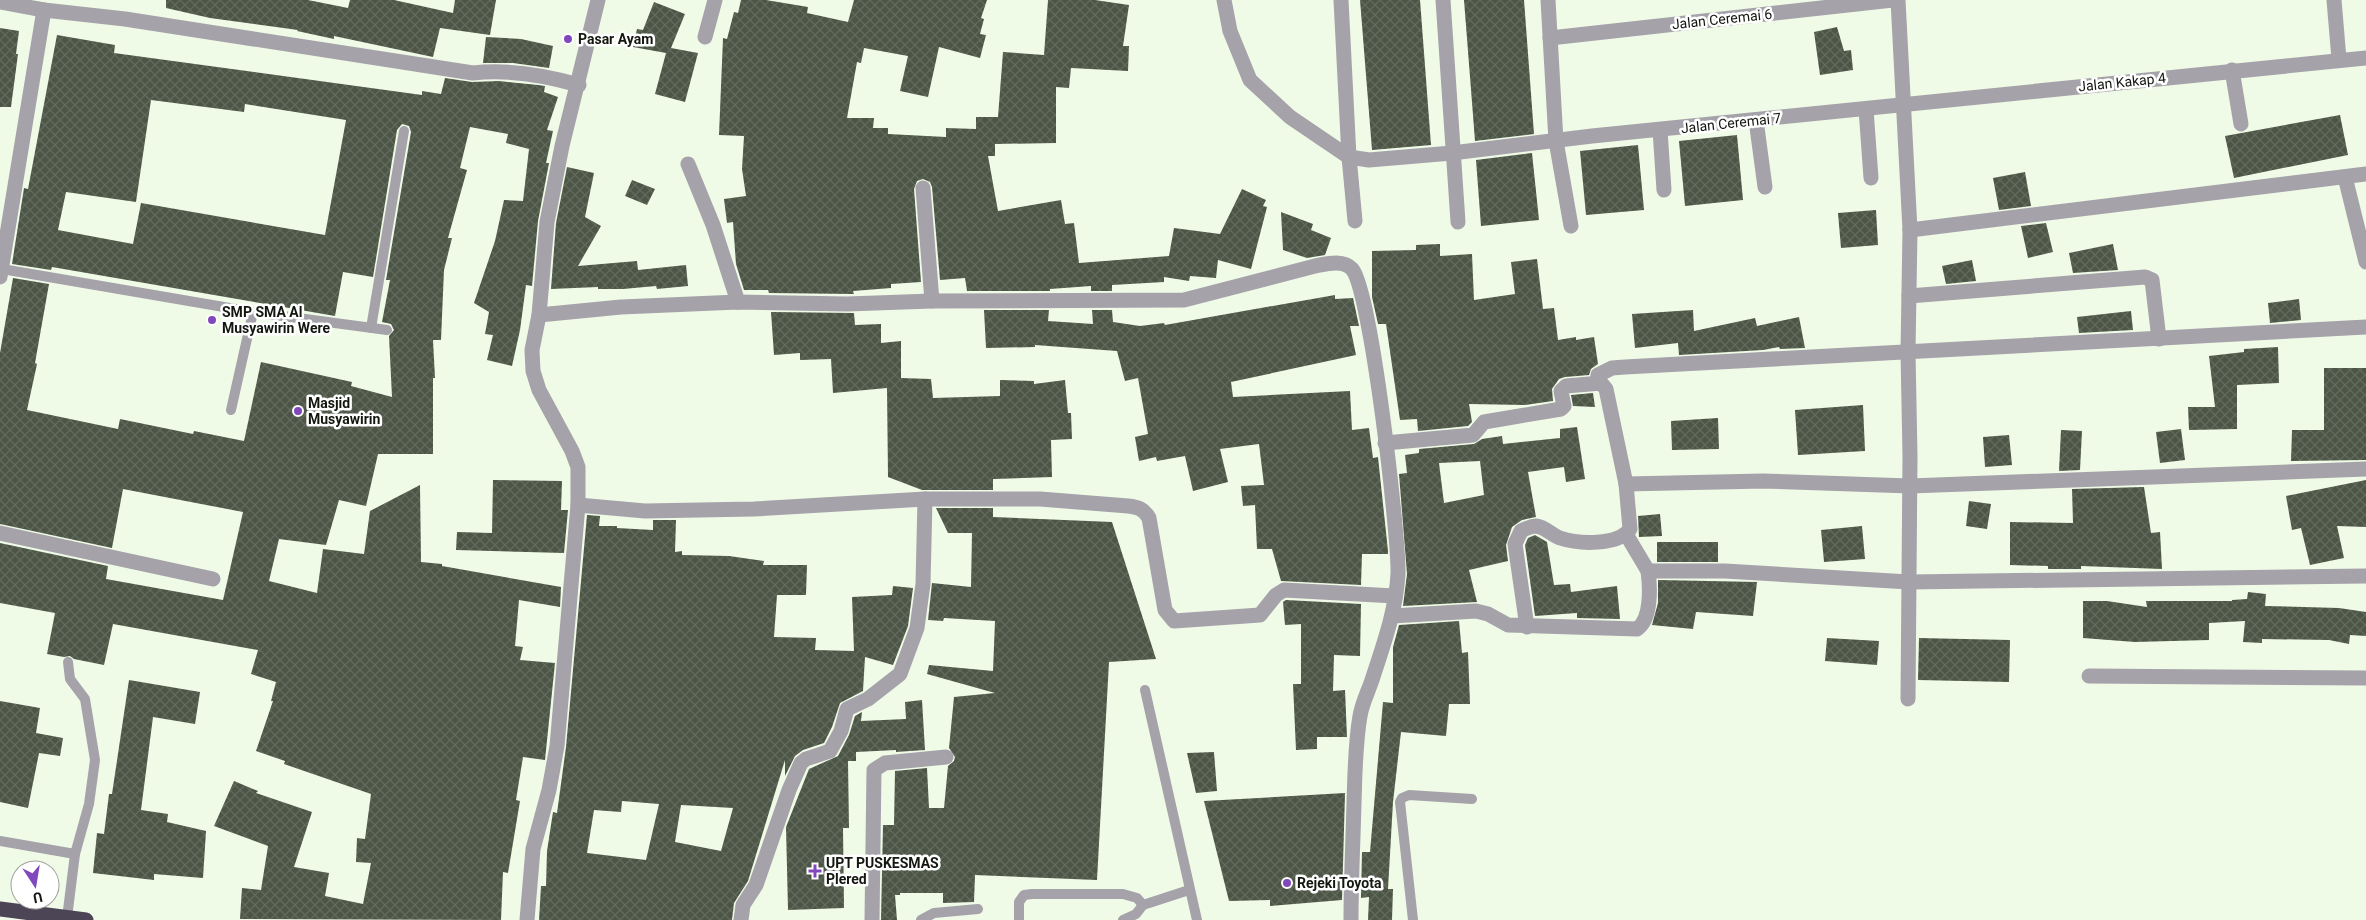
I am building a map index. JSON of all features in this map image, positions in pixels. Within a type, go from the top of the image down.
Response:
[{"type":"highway","points":[[0,909],[86,920]]},
{"type":"street","points":[[526,920],[533,849],[549,790],[557,746],[578,505],[578,467],[572,451],[540,390],[533,371],[532,350],[539,315],[547,222],[562,146],[579,85],[598,0]]},
{"type":"street","points":[[705,37],[714,0]]},
{"type":"street","points":[[1224,0],[1230,31],[1247,76],[1290,117],[1349,157]]},
{"type":"street","points":[[1340,0],[1349,157],[1355,221]]},
{"type":"street","points":[[1443,0],[1458,222]]},
{"type":"street","points":[[1548,0],[1556,141],[1571,226]]},
{"type":"street","name":"Jalan Ceremai 6","points":[[1550,38],[1893,0]]},
{"type":"street","points":[[1898,0],[1905,105],[1910,230],[1908,699]]},
{"type":"street","points":[[2334,0],[2339,59]]},
{"type":"street","points":[[0,2],[44,10],[125,19],[473,73],[490,71],[552,77],[579,85]]},
{"type":"street","points":[[1,273],[44,10]]},
{"type":"street","name":"Jalan Kakap 4","points":[[1905,105],[2339,59],[2366,58]]},
{"type":"street","points":[[2232,70],[2241,124]]},
{"type":"street","name":"Jalan Ceremai 7","points":[[1349,157],[1369,160],[1452,153],[1905,105]]},
{"type":"street","points":[[1866,109],[1871,178]]},
{"type":"street","points":[[1756,120],[1765,187]]},
{"type":"street","points":[[1660,130],[1664,190]]},
{"type":"street","points":[[688,164],[713,225],[738,302]]},
{"type":"street","points":[[1910,230],[2366,174]]},
{"type":"street","points":[[2345,177],[2366,262]]},
{"type":"street","points":[[923,188],[932,301]]},
{"type":"street","points":[[539,315],[621,307],[738,302],[846,304],[932,301],[1184,300],[1316,266],[1342,264],[1351,268],[1356,277],[1369,328],[1396,529],[1398,574],[1392,616],[1360,715],[1356,750],[1351,920]]},
{"type":"street","points":[[1909,296],[2145,277],[2152,280],[2159,339]]},
{"type":"street","points":[[1596,383],[1598,375],[1612,368],[2366,327]]},
{"type":"street","points":[[1385,442],[1473,435],[1484,422],[1558,411],[1564,406],[1563,388],[1596,383],[1604,384],[1626,484],[1630,529],[1615,541],[1591,542],[1560,538],[1547,530],[1534,526],[1521,531],[1516,544],[1527,627]]},
{"type":"street","points":[[1626,484],[1763,481],[1910,486],[2366,469]]},
{"type":"street","points":[[578,505],[645,511],[754,510],[925,499],[1040,499],[1138,507],[1145,512],[1148,518],[1165,610],[1174,621],[1260,615],[1276,595],[1284,590],[1395,596]]},
{"type":"street","points":[[741,920],[743,905],[756,885],[789,790],[801,764],[806,759],[830,751],[841,731],[847,709],[868,699],[900,674],[916,628],[923,584],[925,499]]},
{"type":"street","points":[[0,534],[213,579]]},
{"type":"street","points":[[1392,616],[1476,611],[1488,614],[1508,625],[1637,629],[1645,620],[1648,571],[1626,534]]},
{"type":"street","points":[[1648,571],[1725,571],[1909,582],[2366,576]]},
{"type":"street","points":[[2089,676],[2366,678]]},
{"type":"street","points":[[872,920],[874,770],[885,763],[946,758]]},
{"type":"lane","points":[[371,328],[404,131]]},
{"type":"lane","points":[[1,273],[253,312],[387,330]]},
{"type":"lane","points":[[231,410],[253,312]]},
{"type":"lane","points":[[67,918],[75,854],[89,804],[96,760],[86,699],[70,679],[68,662]]},
{"type":"lane","points":[[1145,690],[1197,920]]},
{"type":"lane","points":[[1413,920],[1400,802],[1402,798],[1409,795],[1472,799]]},
{"type":"lane","points":[[0,841],[75,854]]},
{"type":"lane","points":[[1123,920],[1136,914],[1143,905],[1189,890]]},
{"type":"lane","points":[[1019,920],[1018,902],[1024,895],[1122,894],[1137,898],[1143,905]]},
{"type":"lane","points":[[921,920],[934,913],[978,908]]},
{"type":"building","points":[[166,0],[308,0],[348,8],[350,0],[394,0],[453,13],[455,0],[496,0],[490,35],[440,28],[433,57],[334,36],[334,39],[298,30],[210,18],[166,8]]},
{"type":"building","points":[[741,0],[766,0],[808,7],[807,13],[848,22],[854,0],[987,0],[981,18],[984,19],[980,34],[986,35],[980,58],[939,47],[928,97],[900,91],[908,56],[864,48],[861,63],[857,62],[847,118],[874,118],[873,128],[888,128],[888,134],[946,137],[946,128],[976,129],[976,117],[998,117],[1003,52],[1044,55],[1048,0],[1095,0],[1129,5],[1123,46],[1129,46],[1128,71],[1071,68],[1069,88],[1056,87],[1056,143],[995,144],[995,156],[988,156],[998,211],[1061,200],[1065,224],[1074,223],[1079,263],[1169,256],[1174,228],[1220,234],[1242,189],[1266,200],[1263,206],[1267,207],[1251,269],[1218,260],[1216,278],[1190,276],[1189,281],[1164,277],[1164,282],[1112,285],[1112,291],[1091,291],[1091,286],[1050,289],[1050,291],[967,291],[965,278],[940,280],[932,187],[930,182],[923,179],[917,181],[914,189],[921,282],[891,284],[891,288],[853,291],[854,294],[769,293],[768,290],[744,290],[736,264],[733,222],[727,223],[724,199],[746,196],[742,169],[744,136],[719,135],[723,38],[727,39],[734,12],[738,13]]},
{"type":"building","points":[[1360,0],[1420,0],[1431,145],[1372,150]]},
{"type":"building","points":[[1464,0],[1524,0],[1534,134],[1475,141]]},
{"type":"building","points":[[654,2],[685,14],[671,48],[698,53],[685,102],[655,94],[666,53],[633,47],[637,29],[643,30]]},
{"type":"building","points":[[1837,27],[1844,51],[1851,50],[1853,70],[1820,75],[1814,32]]},
{"type":"building","points":[[0,28],[19,31],[11,107],[0,107]]},
{"type":"building","points":[[57,35],[115,45],[114,53],[422,95],[422,91],[441,94],[445,78],[472,82],[499,81],[545,86],[544,92],[558,97],[547,130],[553,131],[546,163],[549,163],[538,221],[532,286],[526,285],[520,330],[512,366],[487,360],[493,335],[485,334],[489,312],[474,303],[495,241],[504,200],[523,201],[529,149],[506,143],[508,134],[470,127],[460,168],[467,170],[448,238],[452,238],[444,270],[441,340],[433,340],[435,378],[433,378],[433,454],[378,454],[366,506],[339,500],[326,545],[279,539],[269,581],[317,593],[323,549],[364,554],[370,511],[420,485],[421,562],[442,564],[442,566],[561,587],[560,607],[519,600],[515,646],[523,647],[520,660],[555,663],[545,760],[523,757],[516,800],[520,801],[508,873],[503,872],[501,920],[240,919],[242,888],[261,890],[268,846],[214,826],[234,781],[258,791],[256,793],[312,812],[294,867],[329,873],[325,896],[363,904],[371,863],[356,862],[357,838],[365,839],[371,794],[284,764],[285,761],[256,751],[273,701],[271,701],[276,682],[251,674],[258,650],[113,624],[104,665],[74,659],[70,656],[64,657],[47,654],[55,613],[0,603],[0,543],[108,566],[106,579],[223,600],[243,512],[123,489],[112,548],[0,524],[0,353],[13,278],[49,284],[35,363],[37,364],[27,410],[118,429],[120,419],[193,434],[194,431],[244,441],[261,362],[352,382],[351,386],[392,397],[389,336],[394,330],[391,324],[382,322],[390,280],[386,280],[411,132],[409,126],[402,124],[397,130],[373,277],[343,272],[335,316],[52,267],[51,270],[12,264],[24,188],[28,189]],"holes":[[[151,100],[244,112],[245,104],[346,120],[325,235],[141,203],[133,244],[58,230],[66,192],[136,202]]]},
{"type":"building","points":[[486,37],[521,39],[553,46],[549,68],[513,63],[483,63]]},
{"type":"building","points":[[2340,115],[2348,155],[2234,178],[2225,136]]},
{"type":"building","points":[[1737,135],[1743,200],[1685,206],[1679,141]]},
{"type":"building","points":[[1638,145],[1644,210],[1586,215],[1580,151]]},
{"type":"building","points":[[1532,153],[1539,220],[1481,226],[1476,160]]},
{"type":"building","points":[[567,167],[594,173],[585,217],[601,226],[578,266],[637,261],[638,270],[686,265],[688,286],[657,289],[656,286],[623,289],[598,289],[598,287],[551,289],[556,223]]},
{"type":"building","points":[[2025,172],[2031,206],[1999,210],[1993,178]]},
{"type":"building","points":[[632,180],[655,189],[647,205],[625,196]]},
{"type":"building","points":[[1876,210],[1878,245],[1841,248],[1838,213]]},
{"type":"building","points":[[1281,212],[1313,224],[1311,230],[1331,238],[1325,255],[1307,258],[1283,250]]},
{"type":"building","points":[[2046,223],[2053,252],[2028,258],[2021,226]]},
{"type":"building","points":[[1440,244],[1440,256],[1472,254],[1474,300],[1515,294],[1511,262],[1537,259],[1543,309],[1554,308],[1558,340],[1594,337],[1598,364],[1591,369],[1589,375],[1559,379],[1552,389],[1553,401],[1525,405],[1469,404],[1472,422],[1468,426],[1418,431],[1417,419],[1400,420],[1386,324],[1378,324],[1372,297],[1372,251],[1416,250],[1416,245]]},
{"type":"building","points":[[2113,244],[2118,270],[2073,273],[2069,253]]},
{"type":"building","points":[[1972,260],[1976,281],[1946,284],[1942,266]]},
{"type":"building","points":[[1335,295],[1335,299],[1353,298],[1359,326],[1350,326],[1356,355],[1231,382],[1233,397],[1350,391],[1352,430],[1369,428],[1373,458],[1378,457],[1388,551],[1388,554],[1362,554],[1361,585],[1281,581],[1272,549],[1257,549],[1255,505],[1243,506],[1241,486],[1264,485],[1259,444],[1220,449],[1228,482],[1193,491],[1185,456],[1157,461],[1156,457],[1139,461],[1135,437],[1148,434],[1138,378],[1125,381],[1117,351],[1035,345],[1035,347],[986,348],[984,310],[1049,310],[1048,321],[1093,324],[1092,310],[1112,310],[1113,322],[1140,326],[1164,323],[1165,325]]},
{"type":"building","points":[[2299,299],[2301,320],[2270,323],[2268,303]]},
{"type":"building","points":[[1693,310],[1694,331],[1755,318],[1757,326],[1799,317],[1805,348],[1780,349],[1779,347],[1763,350],[1679,355],[1678,343],[1635,348],[1632,314]]},
{"type":"building","points":[[2131,311],[2133,330],[2079,333],[2077,317]]},
{"type":"building","points":[[771,312],[854,313],[855,325],[881,324],[881,343],[901,341],[901,378],[931,379],[933,398],[1000,396],[1000,380],[1034,381],[1034,384],[1065,380],[1068,413],[1071,413],[1072,439],[1051,440],[1052,477],[993,479],[993,490],[922,490],[888,477],[887,388],[833,393],[831,359],[800,360],[800,353],[774,355]]},
{"type":"building","points":[[2278,347],[2279,383],[2237,385],[2237,429],[2189,430],[2188,407],[2215,407],[2209,356],[2244,352],[2244,349]]},
{"type":"building","points":[[2324,368],[2366,368],[2366,460],[2291,461],[2292,430],[2324,430]]},
{"type":"building","points":[[1593,393],[1595,407],[1573,406],[1571,395]]},
{"type":"building","points":[[1863,405],[1865,451],[1798,455],[1795,410]]},
{"type":"building","points":[[1718,418],[1719,449],[1672,450],[1671,421]]},
{"type":"building","points":[[1577,427],[1585,479],[1566,482],[1564,467],[1528,472],[1536,517],[1522,520],[1512,527],[1506,545],[1508,561],[1469,570],[1477,602],[1403,606],[1407,574],[1399,474],[1407,473],[1405,455],[1419,453],[1419,449],[1474,444],[1482,439],[1502,436],[1503,444],[1560,438],[1560,429]],"holes":[[[1480,461],[1484,495],[1444,503],[1439,463]]]},
{"type":"building","points":[[2181,429],[2185,460],[2160,463],[2156,432]]},
{"type":"building","points":[[2061,430],[2082,431],[2080,470],[2059,471]]},
{"type":"building","points":[[2009,435],[2012,465],[1985,467],[1983,437]]},
{"type":"building","points":[[493,480],[562,481],[561,510],[568,510],[564,553],[456,550],[457,532],[492,533]]},
{"type":"building","points":[[2366,480],[2366,527],[2337,526],[2344,558],[2310,565],[2301,528],[2292,530],[2286,496]]},
{"type":"building","points":[[2144,487],[2151,533],[2160,532],[2162,569],[2081,566],[2081,569],[2048,569],[2048,566],[2010,565],[2010,522],[2073,523],[2072,489]]},
{"type":"building","points":[[1969,501],[1991,504],[1987,529],[1966,526]]},
{"type":"building","points":[[936,508],[993,508],[993,517],[1112,522],[1156,659],[1109,662],[1097,880],[975,875],[974,902],[943,903],[943,893],[900,893],[900,895],[895,895],[897,920],[881,920],[883,825],[894,825],[895,771],[927,768],[929,808],[944,808],[948,766],[954,761],[955,757],[949,748],[954,697],[995,693],[927,674],[929,665],[993,671],[995,621],[944,618],[943,621],[928,620],[932,583],[971,587],[972,533],[948,533]]},
{"type":"building","points":[[1660,514],[1662,536],[1639,537],[1638,516]]},
{"type":"building","points":[[587,515],[600,516],[599,526],[617,526],[617,528],[653,530],[653,520],[676,520],[675,552],[682,551],[682,555],[729,556],[764,561],[763,565],[807,565],[806,595],[777,595],[774,637],[816,638],[815,650],[854,651],[852,597],[892,595],[893,586],[913,588],[908,626],[893,665],[865,657],[863,691],[840,703],[824,743],[803,750],[795,756],[785,776],[785,760],[748,881],[734,903],[732,920],[539,920],[541,886],[546,886],[547,851],[553,812],[557,813],[566,747]],"holes":[[[622,801],[659,804],[646,860],[587,853],[594,810],[621,812]],[[681,805],[733,808],[721,851],[675,842]]]},
{"type":"building","points":[[1862,526],[1865,559],[1824,562],[1821,530]]},
{"type":"building","points":[[1535,535],[1547,542],[1554,585],[1570,584],[1571,592],[1617,586],[1620,619],[1577,618],[1577,613],[1535,616],[1525,545],[1528,538]]},
{"type":"building","points":[[1657,542],[1718,542],[1718,562],[1657,562]]},
{"type":"building","points":[[1658,580],[1757,582],[1753,616],[1696,612],[1693,629],[1652,625],[1658,603]]},
{"type":"building","points":[[2248,592],[2266,594],[2265,606],[2339,608],[2366,612],[2366,636],[2350,635],[2349,644],[2329,640],[2262,639],[2262,643],[2243,642],[2245,621],[2209,623],[2209,640],[2135,642],[2083,638],[2083,601],[2107,601],[2147,607],[2146,601],[2232,601],[2247,599]]},
{"type":"building","points":[[1286,600],[1361,604],[1360,656],[1334,655],[1333,691],[1345,690],[1347,737],[1317,737],[1317,749],[1296,750],[1293,684],[1301,684],[1301,624],[1285,625],[1283,602]]},
{"type":"building","points":[[1459,621],[1462,653],[1468,652],[1470,704],[1449,704],[1446,736],[1401,732],[1393,802],[1388,889],[1393,889],[1392,920],[1368,920],[1369,897],[1361,898],[1362,852],[1370,852],[1383,702],[1393,703],[1393,647],[1399,625]]},
{"type":"building","points":[[1827,638],[1879,641],[1877,665],[1825,661]]},
{"type":"building","points":[[1919,638],[2010,640],[2009,682],[1918,680]]},
{"type":"building","points":[[129,680],[200,692],[195,724],[153,717],[141,810],[168,814],[167,822],[206,831],[203,878],[154,874],[154,880],[93,873],[97,833],[104,834],[109,794],[112,794]]},
{"type":"building","points":[[922,700],[925,750],[856,752],[856,761],[848,761],[849,828],[843,828],[844,908],[788,910],[786,827],[809,769],[838,756],[849,735],[855,716],[862,712],[861,721],[906,719],[905,702]]},
{"type":"building","points":[[0,701],[40,708],[36,733],[63,738],[60,756],[39,753],[28,808],[0,802]]},
{"type":"building","points":[[1214,752],[1217,791],[1196,793],[1187,753]]},
{"type":"building","points":[[1345,793],[1342,900],[1270,906],[1270,900],[1229,901],[1204,801]]},
{"type":"place","name":"Pasar Ayam","points":[[568,39]]},
{"type":"place","name":"SMP SMA Al Musyawirin Were","points":[[212,320]]},
{"type":"place","name":"Masjid Musyawirin","points":[[298,411]]},
{"type":"place","name":"UPT PUSKESMAS Plered","points":[[815,871]]},
{"type":"place","name":"Rejeki Toyota","points":[[1287,883]]}]
